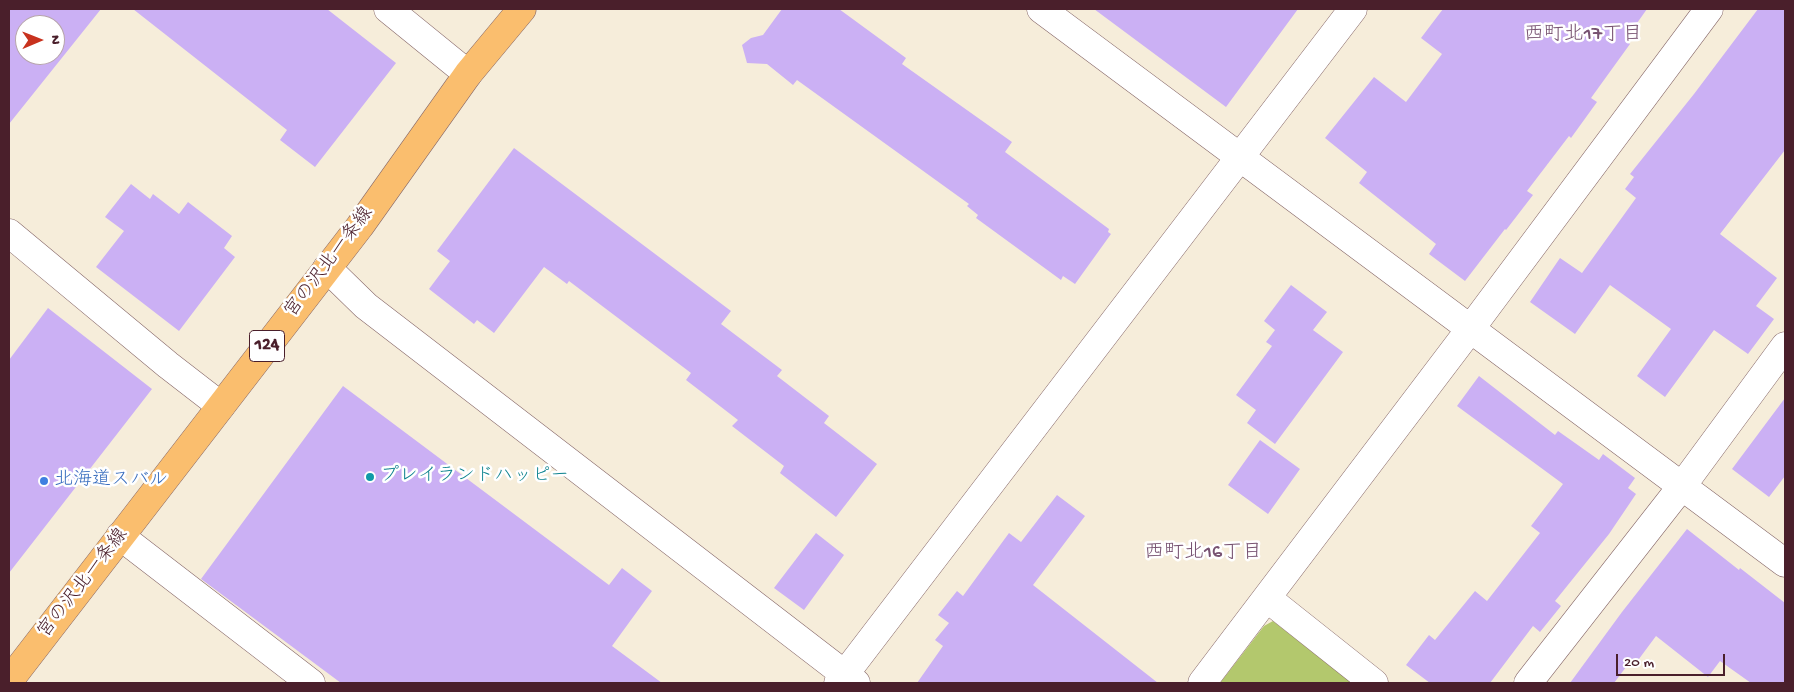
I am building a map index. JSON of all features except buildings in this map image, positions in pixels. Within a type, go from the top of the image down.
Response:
[{"type":"main road","name":"宮の沢北一条線","points":[[9,681],[360,226],[468,74],[522,9]]},
{"type":"street","points":[[388,9],[468,74]]},
{"type":"street","points":[[1040,9],[1785,563]]},
{"type":"street","points":[[326,268],[366,306],[846,680],[1353,9]]},
{"type":"street","points":[[1202,683],[1709,9]]},
{"type":"street","points":[[9,233],[168,365],[221,406]]},
{"type":"street","points":[[1528,683],[1682,486],[1785,346]]},
{"type":"street","points":[[120,536],[311,683]]},
{"type":"street","points":[[1267,598],[1374,683]]},
{"type":"green space","points":[[1273,621],[1352,683],[1220,683],[1264,626]]},
{"type":"place","name":"プレイランドハッピー","points":[[370,477]]},
{"type":"place","name":"北海道スバル","points":[[44,481]]},
{"type":"district","name":"西町北17丁目","points":[[1583,36]]},
{"type":"district","name":"西町北16丁目","points":[[1203,554]]}]
